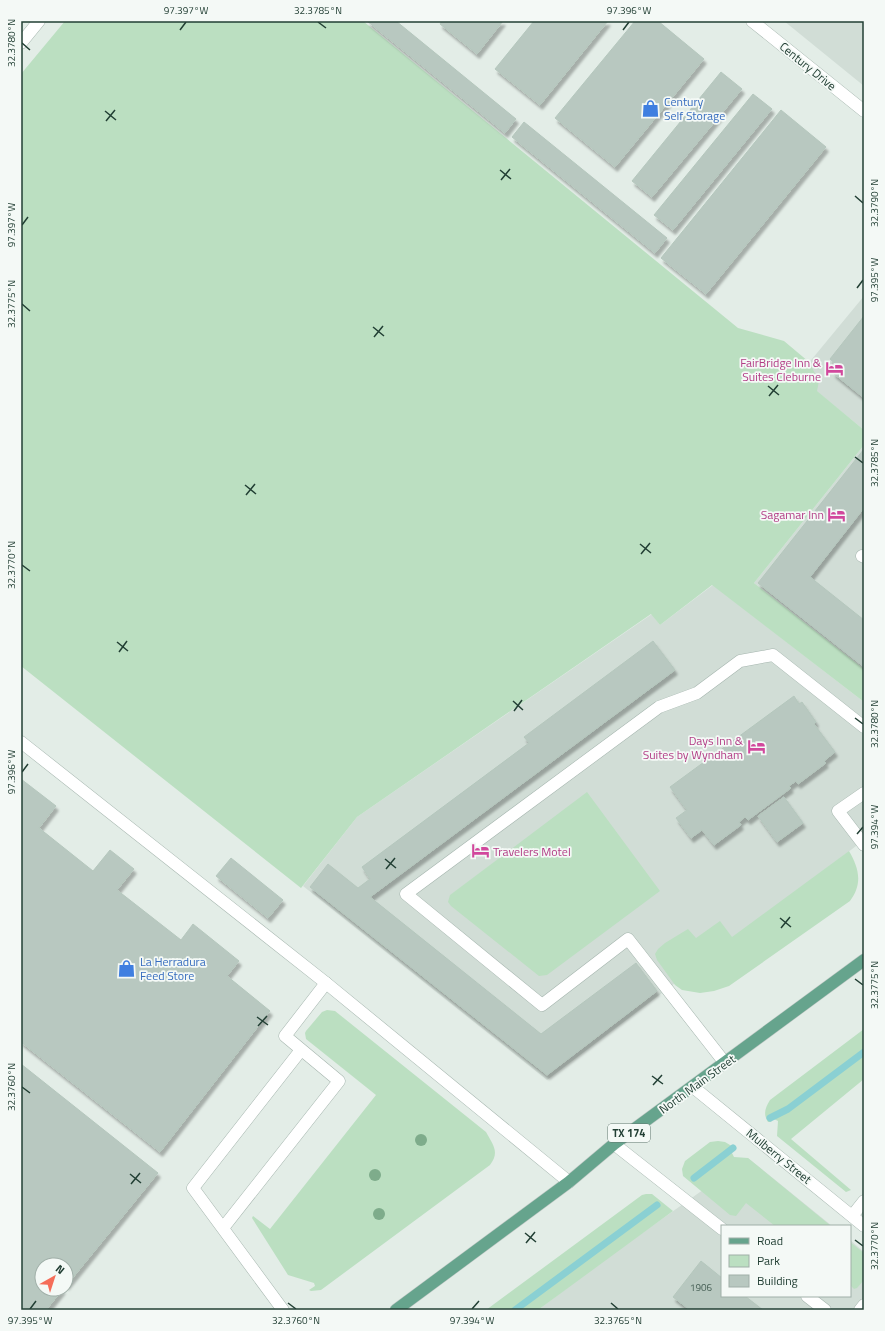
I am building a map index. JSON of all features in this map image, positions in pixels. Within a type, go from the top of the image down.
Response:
[{"type":"main road","name":"North Main Street","points":[[396,1310],[569,1182],[614,1144],[864,960]]},
{"type":"street","points":[[21,43],[40,21]]},
{"type":"street","name":"Century Drive","points":[[752,21],[864,111]]},
{"type":"street","points":[[725,1063],[628,938],[542,1005],[406,894],[659,707],[697,693],[740,661],[773,655],[798,673],[864,727]]},
{"type":"street","points":[[21,742],[326,983],[569,1182]]},
{"type":"street","points":[[864,793],[838,811],[864,845]]},
{"type":"street","points":[[223,1228],[339,1081],[285,1036],[326,983]]},
{"type":"street","points":[[283,1310],[193,1188],[301,1050]]},
{"type":"street","name":"Mulberry Street","points":[[693,1087],[864,1226]]},
{"type":"street","points":[[614,1144],[721,1228]]},
{"type":"street","points":[[852,1216],[864,1201]]},
{"type":"street","points":[[808,1297],[825,1310]]},
{"type":"street","points":[[860,1310],[864,1305]]},
{"type":"shaded area","points":[[784,21],[864,21],[864,86]]},
{"type":"shaded area","name":"FairBridge Inn & Suites Cleburne","points":[[864,296],[864,430],[798,376]]},
{"type":"shaded area","name":"Sagamar Inn","points":[[864,445],[864,669],[754,583]]},
{"type":"shaded area","name":"Travelers Motel","points":[[713,585],[864,702],[864,840],[547,1080],[303,886],[357,817],[652,614],[660,625]]},
{"type":"shaded area","points":[[748,1158],[831,1225],[721,1225],[721,1297],[851,1297],[851,1241],[864,1252],[864,1310],[538,1310],[607,1258]]},
{"type":"green space","points":[[65,21],[363,21],[738,328],[784,341],[809,362],[819,381],[817,391],[864,430],[864,445],[754,583],[864,669],[864,702],[712,585],[660,625],[651,614],[357,817],[301,888],[21,666],[21,74]]},
{"type":"green space","points":[[587,792],[660,891],[547,975],[539,976],[451,906],[448,902],[450,895]]},
{"type":"green space","points":[[849,851],[855,864],[858,876],[857,888],[850,901],[729,986],[714,991],[700,993],[682,990],[675,985],[657,960],[655,954],[658,949],[688,929],[696,938],[720,921],[732,937]]},
{"type":"green space","points":[[327,1010],[335,1011],[486,1132],[493,1145],[495,1156],[490,1165],[321,1290],[311,1291],[309,1290],[315,1286],[314,1283],[288,1275],[252,1218],[253,1216],[270,1229],[376,1095],[306,1039],[306,1031],[322,1012]]},
{"type":"green space","points":[[864,1029],[864,1079],[791,1139],[851,1190],[846,1192],[777,1136],[778,1121],[770,1117],[769,1119],[772,1121],[768,1122],[765,1111],[770,1100]]},
{"type":"green space","points":[[710,1142],[725,1142],[735,1148],[731,1151],[734,1157],[748,1158],[830,1225],[774,1225],[746,1203],[736,1216],[730,1215],[683,1176],[682,1169],[685,1161]]},
{"type":"green space","points":[[652,1194],[673,1211],[538,1310],[486,1310],[642,1195]]},
{"type":"green space","points":[[851,1243],[864,1253],[864,1280],[857,1288],[854,1289],[851,1286]]},
{"type":"building","points":[[367,21],[396,21],[516,119],[505,133]]},
{"type":"building","points":[[442,21],[503,21],[477,54],[440,24]]},
{"type":"building","points":[[534,21],[608,21],[540,105],[495,69]]},
{"type":"building","points":[[635,21],[658,21],[704,59],[615,167],[555,118]]},
{"type":"building","points":[[721,72],[742,89],[652,197],[632,181]]},
{"type":"building","points":[[753,94],[772,109],[673,230],[654,215]]},
{"type":"building","points":[[781,110],[826,147],[706,294],[661,258]]},
{"type":"building","points":[[524,122],[667,238],[655,253],[512,137]]},
{"type":"building","points":[[864,316],[864,398],[833,373],[838,366],[830,359]]},
{"type":"building","name":"Sagamar Inn","points":[[864,449],[864,508],[810,577],[864,620],[864,667],[758,583]]},
{"type":"building","points":[[653,641],[675,670],[370,897],[541,1034],[636,963],[657,991],[547,1075],[310,887],[328,864],[358,888],[370,879],[362,867],[529,743],[524,737]]},
{"type":"building","points":[[794,696],[799,704],[802,702],[816,722],[814,724],[835,752],[824,761],[826,763],[798,784],[796,781],[789,786],[791,788],[748,820],[745,817],[739,822],[741,825],[714,845],[702,830],[691,838],[676,818],[687,810],[670,787]]},
{"type":"building","name":"La Herradura Feed Store","points":[[21,779],[56,806],[39,828],[93,871],[110,850],[134,869],[117,890],[181,940],[193,924],[239,961],[227,976],[270,1011],[160,1152],[21,1042]]},
{"type":"building","points":[[784,797],[803,823],[777,842],[758,816]]},
{"type":"building","points":[[231,858],[283,900],[268,918],[216,876]]},
{"type":"building","points":[[21,1064],[158,1173],[74,1276],[74,1257],[34,1257],[34,1297],[57,1297],[46,1310],[21,1310]]},
{"type":"building","points":[[701,1261],[721,1277],[721,1297],[746,1297],[763,1310],[690,1310],[673,1297]]},
{"type":"waterway","points":[[770,1118],[788,1109],[864,1052]]},
{"type":"waterway","points":[[694,1178],[733,1148]]},
{"type":"waterway","points":[[515,1310],[657,1205]]},
{"type":"place","name":"Century Self Storage","points":[[651,108]]},
{"type":"place","name":"FairBridge Inn & Suites Cleburne","points":[[834,369]]},
{"type":"place","name":"Sagamar Inn","points":[[837,514]]},
{"type":"place","name":"Days Inn & Suites by Wyndham","points":[[756,747]]},
{"type":"place","name":"Travelers Motel","points":[[480,851]]},
{"type":"place","name":"La Herradura Feed Store","points":[[127,968]]}]
